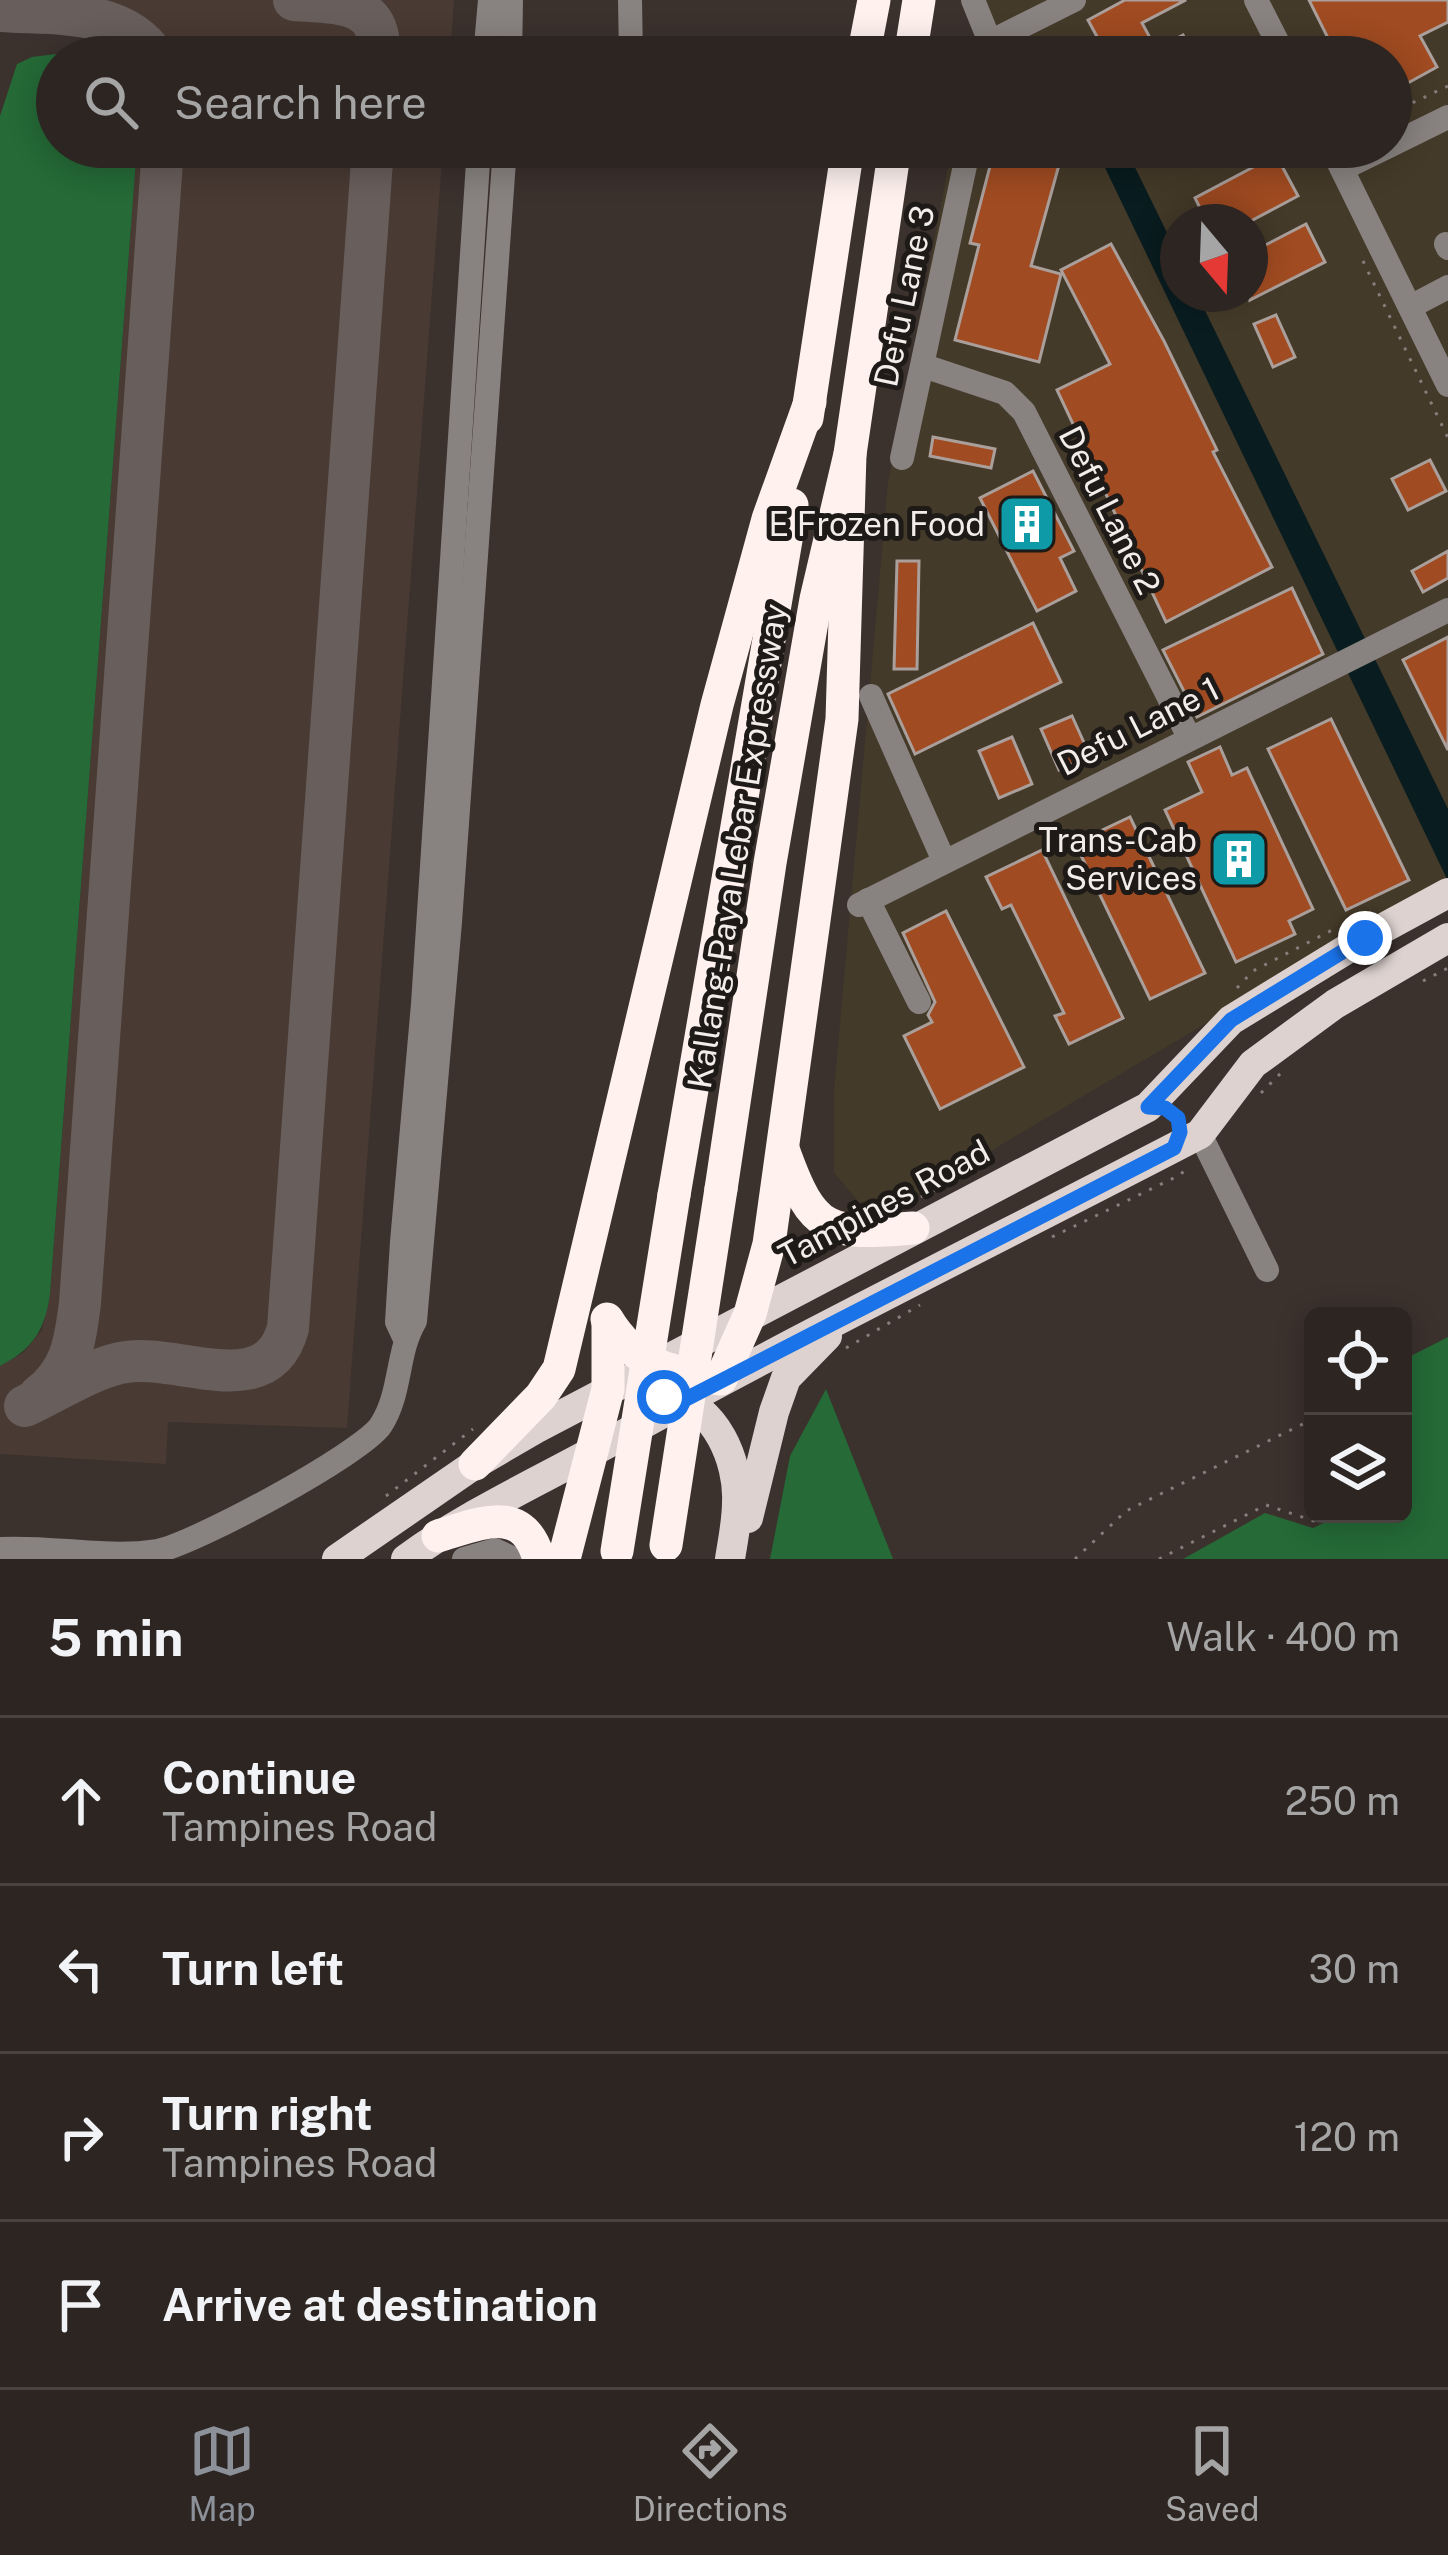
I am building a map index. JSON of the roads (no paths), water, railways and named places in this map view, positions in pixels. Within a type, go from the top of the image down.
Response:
[{"type":"highway","points":[[867,36],[874,0]]},
{"type":"highway","points":[[913,36],[919,0]]},
{"type":"highway","name":"Kallang-Paya Lebar Expressway","points":[[616,1559],[845,168]]},
{"type":"highway","name":"Kallang-Paya Lebar Expressway","points":[[664,1559],[770,863],[816,599],[850,454],[893,168]]},
{"type":"highway","points":[[475,1465],[541,1396],[560,1369],[717,705],[768,519],[810,401]]},
{"type":"highway","points":[[608,1318],[631,1351],[656,1365],[721,1378],[750,1314],[769,1244],[842,719],[850,454]]},
{"type":"highway","points":[[782,1148],[809,1207],[828,1224],[854,1233],[906,1218]]},
{"type":"highway","points":[[564,1559],[606,1398],[608,1318],[598,1282],[595,1213]]},
{"type":"highway","points":[[438,1536],[488,1522],[512,1522],[533,1539],[539,1559]]},
{"type":"main road","name":"Tampines Road","points":[[606,1398],[906,1218],[1148,1107],[1231,1020],[1442,897]]},
{"type":"main road","points":[[406,1559],[496,1500],[595,1451],[721,1378],[1194,1143],[1253,1064],[1335,1004],[1448,938]]},
{"type":"main road","points":[[1148,1107],[1165,1108],[1178,1118],[1180,1132],[1194,1143]]},
{"type":"main road","points":[[734,1559],[786,1378],[811,1349],[857,1310]]},
{"type":"main road","points":[[337,1559],[535,1429],[606,1398],[684,1400],[706,1412],[735,1474],[734,1559]]},
{"type":"street","points":[[487,36],[490,0]]},
{"type":"street","points":[[510,36],[511,0]]},
{"type":"street","points":[[630,0],[631,36]]},
{"type":"street","points":[[973,0],[985,36]]},
{"type":"street","points":[[1009,36],[1073,0]]},
{"type":"street","points":[[1256,0],[1274,36]]},
{"type":"street","points":[[1412,135],[1448,117]]},
{"type":"street","points":[[0,1549],[120,1555],[161,1551],[211,1531],[297,1484],[379,1429],[396,1394],[404,1339],[415,1321],[412,1243],[462,569],[477,168]]},
{"type":"street","points":[[462,569],[503,168]]},
{"type":"street","name":"Defu Lane 3","points":[[902,458],[965,168]]},
{"type":"street","points":[[1342,168],[1448,385]]},
{"type":"street","points":[[1410,307],[1448,287]]},
{"type":"street","name":"Defu Lane 2","points":[[924,366],[1005,393],[1024,412],[1189,737]]},
{"type":"street","name":"Defu Lane 1","points":[[919,1002],[864,903],[1448,610]]},
{"type":"street","points":[[871,696],[944,861]]},
{"type":"street","points":[[1194,1143],[1267,1270]]},
{"type":"street","points":[[464,1559],[495,1550],[514,1559]]},
{"type":"place","name":"E Frozen Food","points":[[1027,524]]},
{"type":"place","name":"Trans-Cab Services","points":[[1239,859]]}]
